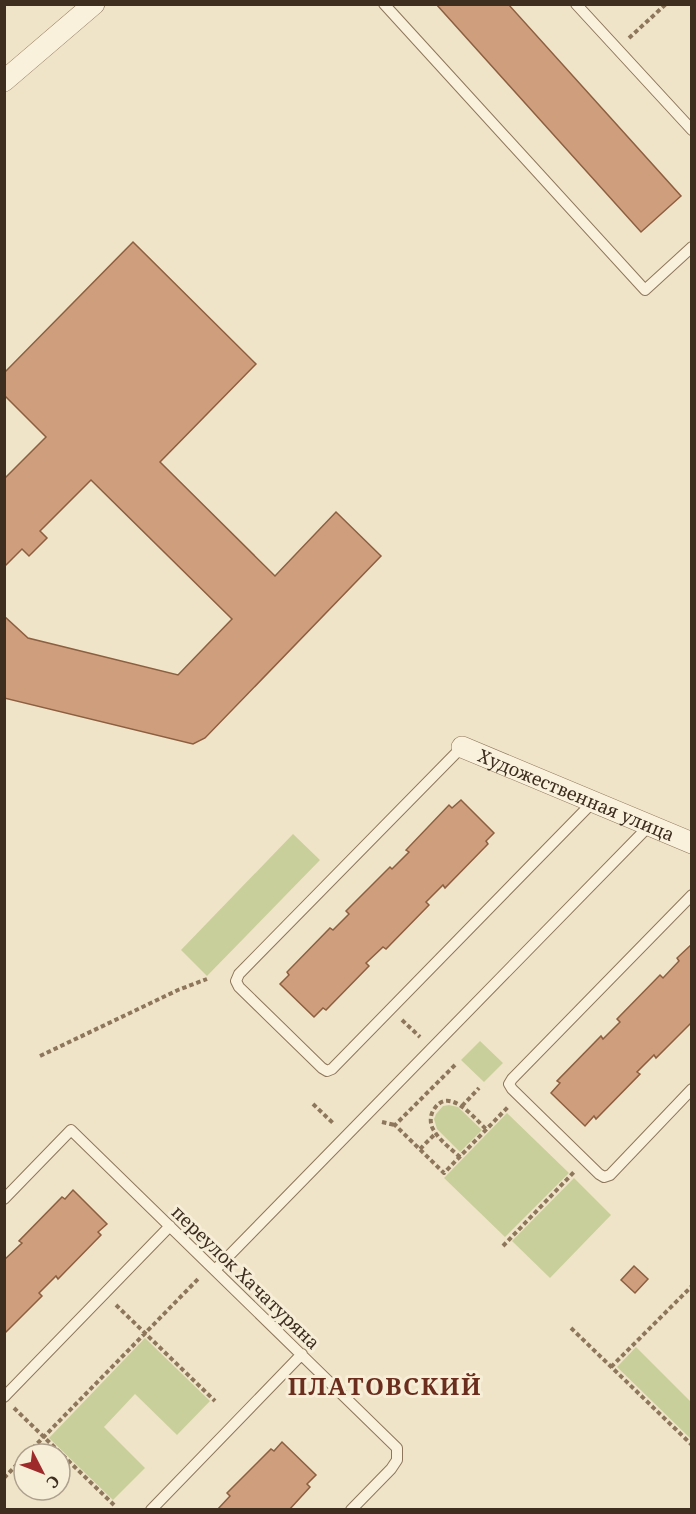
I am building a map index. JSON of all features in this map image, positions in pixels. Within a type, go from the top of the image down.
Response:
[{"type":"street","points":[[4,81],[94,4]]},
{"type":"street","name":"Художественная улица","points":[[462,747],[692,843]]},
{"type":"lane","points":[[384,4],[645,290],[692,247]]},
{"type":"lane","points":[[576,4],[692,130]]},
{"type":"lane","points":[[462,747],[239,974],[236,981],[239,987],[327,1071],[332,1069],[593,802]]},
{"type":"lane","points":[[213,1268],[650,825]]},
{"type":"lane","points":[[692,895],[509,1084],[585,1161],[604,1177],[610,1174],[692,1089]]},
{"type":"lane","name":"переулок Хачатуряна","points":[[4,1198],[71,1130],[397,1448],[397,1460],[391,1469],[351,1509]]},
{"type":"lane","points":[[4,1397],[170,1226]]},
{"type":"lane","points":[[151,1509],[302,1354]]},
{"type":"path","points":[[616,49],[666,4]]},
{"type":"path","points":[[40,1056],[178,990],[207,979]]},
{"type":"path","points":[[399,1017],[420,1037]]},
{"type":"path","points":[[395,1125],[455,1065]]},
{"type":"path","points":[[462,1106],[479,1088]]},
{"type":"path","points":[[380,1121],[395,1125],[444,1173],[519,1096]]},
{"type":"path","points":[[460,1157],[435,1133],[431,1125],[431,1118],[436,1107],[448,1101],[455,1101],[486,1129]]},
{"type":"path","points":[[313,1104],[334,1124]]},
{"type":"path","points":[[420,1149],[435,1133]]},
{"type":"path","points":[[502,1246],[585,1161]]},
{"type":"path","points":[[39,1442],[145,1333],[213,1268]]},
{"type":"path","points":[[611,1367],[692,1286]]},
{"type":"path","points":[[126,1314],[215,1401]]},
{"type":"path","points":[[571,1328],[692,1445]]},
{"type":"path","points":[[24,1419],[114,1505]]},
{"type":"green space","points":[[293,834],[320,860],[207,976],[181,950]]},
{"type":"green space","points":[[480,1041],[503,1063],[484,1082],[461,1060]]},
{"type":"green space","points":[[443,1106],[458,1107],[482,1130],[460,1152],[437,1129],[434,1119]]},
{"type":"green space","points":[[507,1113],[569,1173],[505,1237],[444,1178]]},
{"type":"green space","points":[[574,1178],[611,1215],[550,1278],[512,1241]]},
{"type":"green space","points":[[145,1338],[210,1401],[177,1435],[135,1394],[104,1427],[145,1468],[113,1500],[72,1460],[72,1442],[53,1442],[49,1438]]},
{"type":"green space","points":[[636,1347],[691,1402],[691,1439],[617,1367]]},
{"type":"building","points":[[436,4],[508,4],[681,196],[641,232]]},
{"type":"building","points":[[133,242],[256,364],[160,462],[275,576],[336,512],[381,556],[205,738],[193,744],[4,698],[4,616],[28,638],[178,675],[232,619],[91,480],[40,531],[47,538],[29,556],[22,549],[4,567],[4,479],[46,437],[4,395],[4,373]]},
{"type":"building","points":[[461,800],[494,833],[486,841],[488,844],[445,888],[443,885],[426,902],[429,905],[386,949],[383,947],[366,963],[369,966],[326,1010],[323,1008],[314,1017],[280,984],[289,975],[287,972],[330,928],[333,930],[349,914],[346,911],[390,867],[392,869],[409,852],[406,850],[449,805],[452,808]]},
{"type":"building","points":[[692,944],[692,1022],[656,1058],[654,1055],[637,1072],[640,1074],[596,1119],[594,1116],[585,1126],[551,1093],[560,1083],[557,1081],[601,1036],[603,1039],[620,1022],[617,1019],[660,975],[663,978],[679,961],[677,958]]},
{"type":"building","points":[[73,1190],[107,1224],[98,1232],[101,1235],[58,1279],[56,1276],[39,1293],[42,1296],[4,1334],[4,1260],[22,1243],[19,1241],[62,1197],[65,1199]]},
{"type":"building","points":[[634,1266],[648,1279],[635,1293],[621,1280]]},
{"type":"building","points":[[282,1442],[316,1475],[307,1484],[310,1487],[289,1510],[217,1510],[230,1496],[227,1493],[271,1449],[274,1451]]},
{"type":"district","name":"ПЛАТОВСКИЙ","points":[[385,1385]]}]
